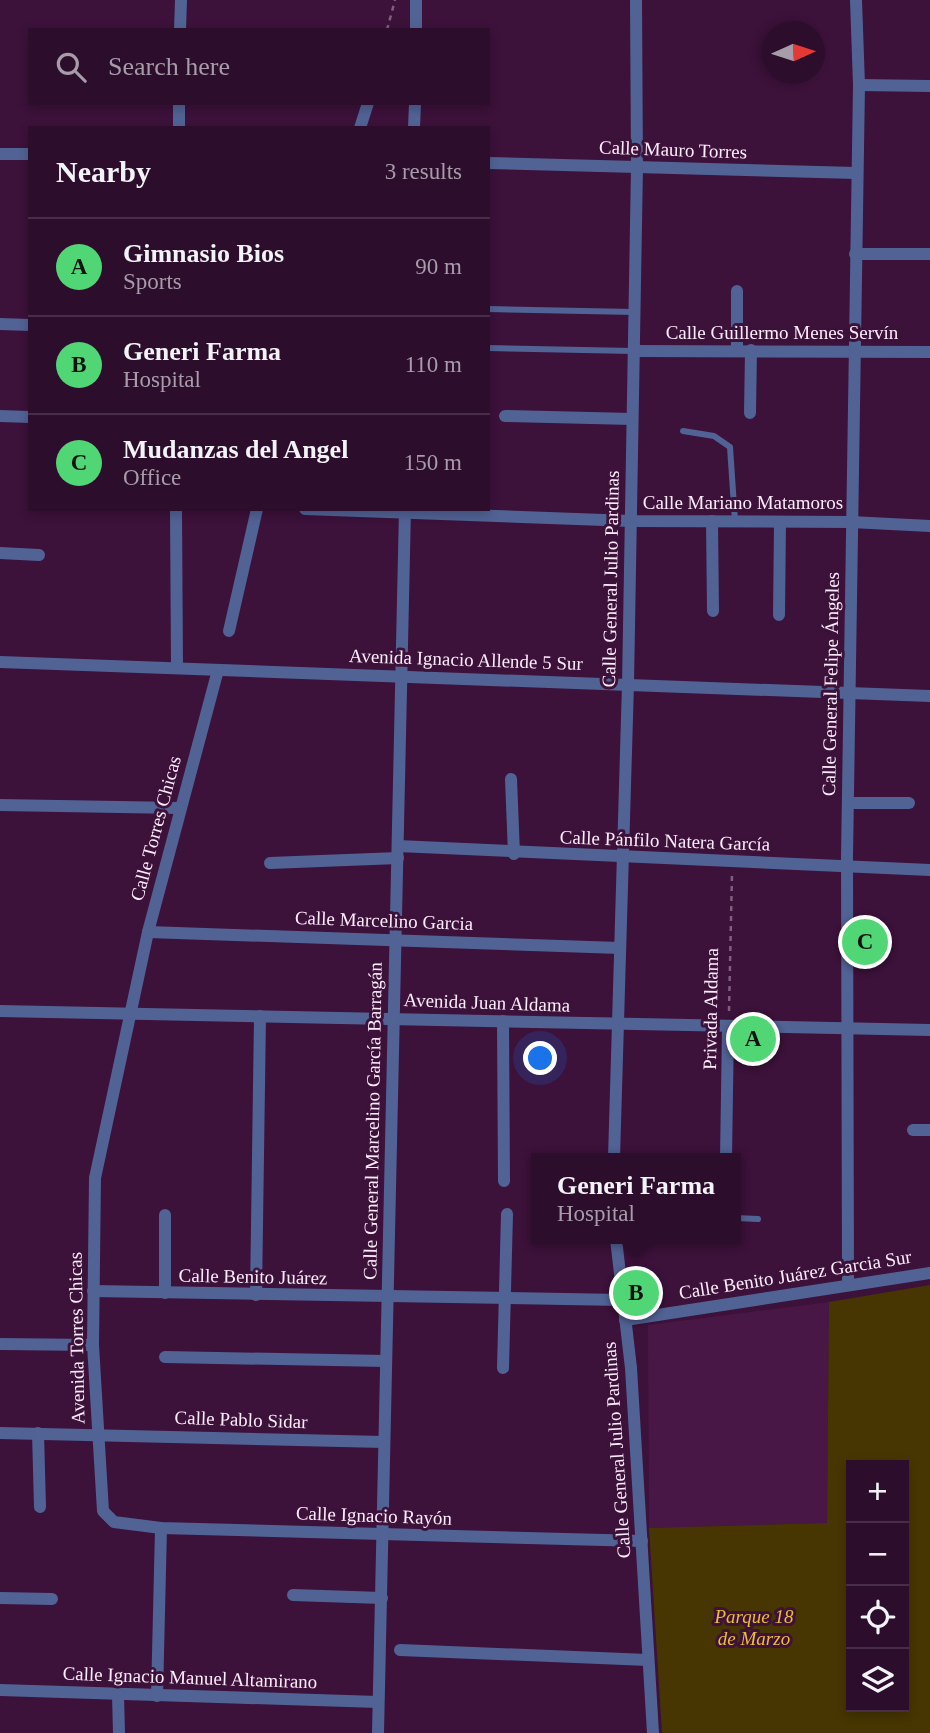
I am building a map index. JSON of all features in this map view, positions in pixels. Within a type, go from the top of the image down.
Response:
[{"type":"street","points":[[180,28],[181,0]]},
{"type":"street","points":[[416,0],[416,28]]},
{"type":"street","name":"Calle General Julio Pardinas","points":[[614,1153],[628,684],[637,167],[636,0]]},
{"type":"street","name":"Calle General Felipe Ángeles","points":[[848,1285],[847,866],[850,522],[859,85],[856,0]]},
{"type":"street","points":[[859,85],[930,86]]},
{"type":"street","points":[[179,105],[179,126]]},
{"type":"street","points":[[361,126],[367,105]]},
{"type":"street","points":[[414,126],[415,105]]},
{"type":"street","points":[[0,154],[28,154]]},
{"type":"street","name":"Calle Mauro Torres","points":[[490,163],[856,173]]},
{"type":"street","points":[[855,254],[930,254]]},
{"type":"street","points":[[737,291],[750,413]]},
{"type":"street","points":[[0,324],[28,325]]},
{"type":"street","name":"Calle Guillermo Menes Servín","points":[[633,351],[744,349],[930,352]]},
{"type":"street","points":[[0,416],[28,417]]},
{"type":"street","points":[[505,416],[632,419]]},
{"type":"street","points":[[176,511],[177,668]]},
{"type":"street","points":[[229,631],[257,511]]},
{"type":"street","name":"Calle Mariano Matamoros","points":[[371,511],[631,521],[850,522],[930,526]]},
{"type":"street","name":"Calle General Marcelino García Barragán","points":[[377,1733],[384,1534],[405,512]]},
{"type":"street","points":[[712,521],[713,611]]},
{"type":"street","points":[[779,615],[780,522]]},
{"type":"street","points":[[0,554],[39,555]]},
{"type":"street","name":"Avenida Ignacio Allende 5 Sur","points":[[0,662],[930,696]]},
{"type":"street","name":"Calle Torres Chicas","points":[[98,1158],[128,1013],[179,808],[218,670]]},
{"type":"street","points":[[512,779],[514,854]]},
{"type":"street","points":[[848,803],[909,803]]},
{"type":"street","points":[[0,806],[179,808]]},
{"type":"street","name":"Calle Pánfilo Natera García","points":[[270,863],[398,852],[624,857],[930,870]]},
{"type":"street","name":"Calle Marcelino Garcia","points":[[148,932],[620,948]]},
{"type":"street","name":"Avenida Juan Aldama","points":[[0,1011],[930,1030]]},
{"type":"street","points":[[256,1295],[260,1016]]},
{"type":"street","points":[[503,1021],[504,1181]]},
{"type":"street","name":"Privada Aldama","points":[[726,1153],[729,1027]]},
{"type":"street","points":[[913,1130],[930,1130]]},
{"type":"street","name":"Avenida Torres Chicas","points":[[98,1158],[93,1200],[93,1345],[101,1502],[107,1517]]},
{"type":"street","points":[[503,1368],[506,1213]]},
{"type":"street","points":[[165,1215],[165,1293]]},
{"type":"street","name":"Calle General Julio Pardinas","points":[[616,1244],[631,1368],[653,1733]]},
{"type":"street","name":"Calle Benito Juárez Garcia Sur","points":[[625,1320],[930,1273]]},
{"type":"street","name":"Calle Benito Juárez","points":[[93,1291],[622,1300]]},
{"type":"street","points":[[0,1344],[93,1345]]},
{"type":"street","points":[[165,1357],[386,1361]]},
{"type":"street","name":"Calle Pablo Sidar","points":[[0,1433],[384,1442]]},
{"type":"street","points":[[38,1433],[40,1507]]},
{"type":"street","name":"Calle Ignacio Rayón","points":[[107,1517],[125,1525],[161,1528],[642,1541]]},
{"type":"street","points":[[157,1696],[161,1528]]},
{"type":"street","points":[[293,1595],[382,1598]]},
{"type":"street","points":[[0,1598],[52,1600]]},
{"type":"street","points":[[400,1650],[648,1660]]},
{"type":"street","name":"Calle Ignacio Manuel Altamirano","points":[[0,1690],[379,1702]]},
{"type":"street","points":[[118,1695],[119,1733]]},
{"type":"lane","points":[[490,309],[634,312]]},
{"type":"lane","points":[[490,348],[633,351]]},
{"type":"lane","points":[[683,431],[714,436],[730,447],[735,521]]},
{"type":"lane","points":[[741,1219],[758,1219]]},
{"type":"path","points":[[388,28],[395,0]]},
{"type":"path","name":"Privada Aldama","points":[[729,1027],[733,861]]},
{"type":"shaded area","points":[[829,1302],[827,1523],[649,1528],[648,1325]]},
{"type":"green space","name":"Parque 18 de Marzo","points":[[930,1285],[930,1733],[662,1733],[649,1528],[827,1523],[829,1302]]},
{"type":"place","name":"Mudanzas del Angel","points":[[865,942]]},
{"type":"place","name":"Gimnasio Bios","points":[[753,1039]]},
{"type":"place","name":"Generi Farma","points":[[636,1293]]}]
